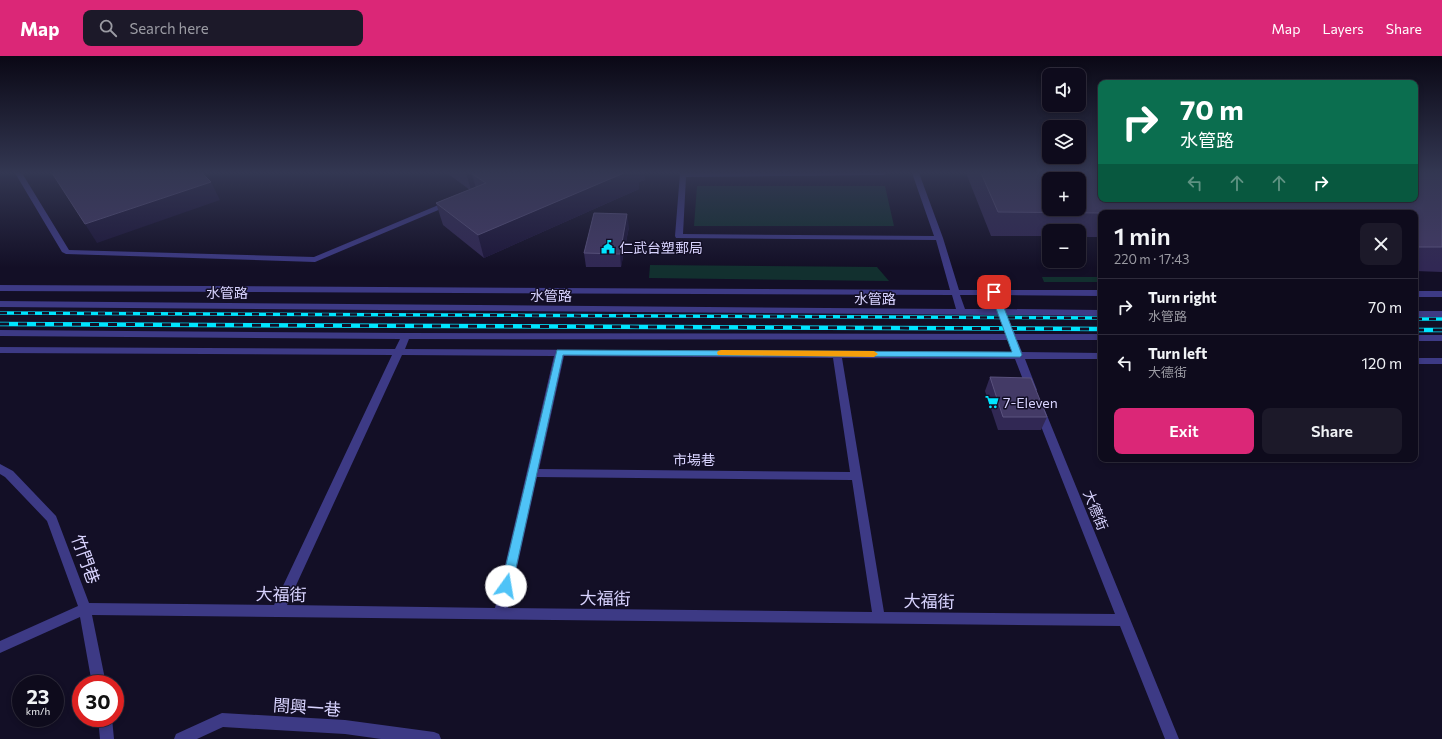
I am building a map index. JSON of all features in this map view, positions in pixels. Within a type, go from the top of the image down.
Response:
[{"type":"street","points":[[38,205],[66,252],[315,260],[446,205]]},
{"type":"street","points":[[681,205],[679,236],[938,238]]},
{"type":"street","points":[[927,205],[961,312]]},
{"type":"street","name":"水管路","points":[[0,288],[1098,293]]},
{"type":"street","name":"大德街","points":[[994,292],[1017,355],[1172,739]]},
{"type":"street","points":[[1418,294],[1442,294]]},
{"type":"street","name":"水管路","points":[[0,304],[1098,313]]},
{"type":"street","points":[[1418,314],[1442,314]]},
{"type":"street","points":[[0,333],[406,336],[1098,337]]},
{"type":"street","points":[[278,611],[406,336]]},
{"type":"street","points":[[1418,338],[1442,338]]},
{"type":"street","points":[[0,350],[1098,356]]},
{"type":"street","points":[[500,614],[560,352]]},
{"type":"street","points":[[838,354],[879,618]]},
{"type":"street","points":[[1418,361],[1442,361]]},
{"type":"street","name":"竹門巷","points":[[0,468],[8,474],[52,519],[85,609],[97,675]]},
{"type":"street","name":"市場巷","points":[[532,473],[856,476]]},
{"type":"street","points":[[0,646],[85,609]]},
{"type":"street","name":"大福街","points":[[85,609],[1124,620]]},
{"type":"street","name":"閤興一巷","points":[[180,739],[222,720],[345,727],[434,739]]},
{"type":"street","points":[[106,727],[107,739]]},
{"type":"green space","points":[[696,205],[889,205],[894,226],[694,226]]},
{"type":"green space","points":[[650,265],[877,267],[889,281],[649,278]]},
{"type":"green space","points":[[1042,277],[1098,277],[1098,282],[1044,282]]},
{"type":"building","points":[[73,205],[142,205],[85,224]]},
{"type":"building","points":[[438,205],[549,205],[478,235]]},
{"type":"building","points":[[995,205],[1042,205],[1042,212],[998,212]]},
{"type":"building","points":[[1086,205],[1442,205],[1442,247],[1418,247],[1418,210],[1098,210],[1098,213],[1086,213]]},
{"type":"building","points":[[594,213],[627,214],[620,254],[584,253]]},
{"type":"building","points":[[990,377],[1031,378],[1047,417],[1003,417]]},
{"type":"railway","points":[[0,313],[1098,318]]},
{"type":"railway","points":[[1418,319],[1442,319]]},
{"type":"railway","points":[[0,324],[1098,329]]},
{"type":"railway","points":[[1418,330],[1442,330]]},
{"type":"slow traffic","points":[[721,353],[874,354]]},
{"type":"place","name":"仁武台塑郵局","points":[[608,247]]},
{"type":"place","name":"7-Eleven","points":[[992,402]]},
{"type":"route","points":[[506,586],[560,352],[1017,355],[994,292]]}]
